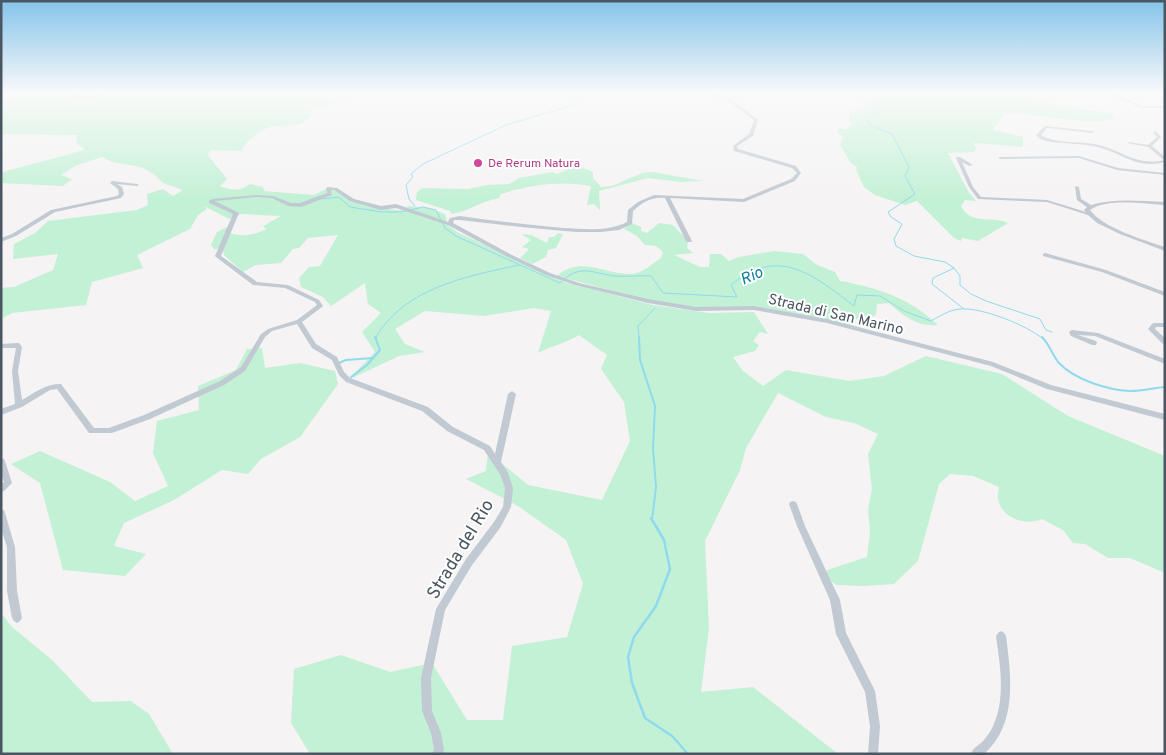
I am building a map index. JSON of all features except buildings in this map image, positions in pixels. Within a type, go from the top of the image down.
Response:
[{"type":"street","points":[[1,412],[19,405],[48,388],[59,386],[92,431],[109,430],[147,417],[222,383],[244,369],[263,336],[270,330],[299,321],[314,312],[320,304],[286,286],[255,284],[218,256],[236,213],[211,202],[214,200],[256,196],[273,197],[290,206],[301,205],[330,194],[328,188],[335,189],[352,200],[381,208],[396,206],[417,211],[436,220],[448,223],[452,219],[460,218],[574,230],[622,228],[630,223],[630,211],[654,196],[744,201],[784,184],[799,172],[794,167],[780,162],[736,150],[735,146],[751,135],[753,128]]},
{"type":"street","points":[[1045,128],[1038,135],[1046,139],[1097,145],[1137,162],[1152,164],[1165,160]]},
{"type":"street","points":[[1057,128],[1092,132]]},
{"type":"street","points":[[1149,146],[1159,137],[1154,132]]},
{"type":"street","points":[[1129,143],[1149,146],[1165,160]]},
{"type":"street","points":[[1000,158],[1079,157],[1117,170],[1165,174]]},
{"type":"street","points":[[971,165],[958,158],[971,187],[980,198],[1047,201],[1088,214],[1140,240],[1165,248]]},
{"type":"street","points":[[1,240],[14,235],[53,211],[78,208],[119,197],[122,194],[114,182],[138,185]]},
{"type":"street","points":[[1077,186],[1079,200],[1090,207],[1112,203],[1165,204]]},
{"type":"street","points":[[666,196],[689,241]]},
{"type":"street","points":[[1088,214],[1087,210],[1090,207]]},
{"type":"street","name":"Strada di San Marino","points":[[448,223],[508,255],[569,281],[648,301],[686,307],[724,310],[754,308],[827,321],[993,364],[1049,387],[1165,417]]},
{"type":"street","points":[[1045,255],[1104,271],[1165,294]]},
{"type":"street","name":"Strada del Rio","points":[[299,321],[314,346],[335,359],[341,373],[348,380],[425,409],[450,429],[487,448],[504,473],[509,488],[507,507],[497,525],[447,597],[439,617],[426,678],[427,711],[436,733],[439,749],[437,754]]},
{"type":"street","points":[[1165,325],[1157,325],[1151,328],[1165,342]]},
{"type":"street","points":[[1094,343],[1073,335],[1072,332],[1096,334],[1165,362]]},
{"type":"street","points":[[1,346],[17,345],[19,347],[15,371],[19,405]]},
{"type":"street","points":[[497,463],[512,394]]},
{"type":"street","points":[[1,461],[8,483],[1,489]]},
{"type":"street","points":[[794,504],[801,526],[835,600],[841,634],[870,691],[875,726],[873,754]]},
{"type":"street","points":[[1,513],[12,547],[12,592],[17,618]]},
{"type":"street","points":[[976,754],[985,748],[1002,722],[1006,676],[1001,636]]},
{"type":"green space","points":[[1,128],[267,128],[251,139],[241,151],[211,150],[207,154],[227,179],[220,186],[235,190],[250,184],[263,187],[264,191],[314,195],[324,190],[333,189],[349,200],[378,208],[407,211],[407,206],[428,208],[445,214],[448,225],[457,232],[564,282],[653,305],[709,313],[754,312],[768,334],[760,332],[753,341],[759,345],[755,351],[733,357],[743,371],[763,386],[786,370],[849,381],[884,376],[926,356],[1002,374],[1068,416],[1165,456],[1165,573],[1130,558],[1108,558],[1085,544],[1073,543],[1063,530],[1042,519],[1029,522],[1015,519],[1004,512],[1000,506],[998,498],[999,487],[973,476],[950,474],[939,484],[918,561],[894,584],[836,585],[826,576],[827,570],[867,557],[870,532],[868,509],[872,489],[868,454],[878,434],[854,423],[826,417],[778,393],[746,448],[740,470],[705,541],[709,628],[701,692],[753,687],[838,754],[310,754],[291,723],[294,669],[341,655],[390,672],[432,663],[467,720],[503,720],[512,646],[567,637],[583,584],[566,540],[518,506],[466,479],[486,471],[488,452],[528,485],[602,500],[630,441],[624,402],[601,369],[607,355],[579,335],[538,353],[551,311],[534,308],[484,316],[425,311],[395,329],[405,344],[425,352],[399,356],[348,380],[375,352],[362,332],[381,313],[368,304],[365,283],[331,306],[323,297],[301,287],[299,278],[309,267],[320,266],[338,235],[308,238],[299,248],[293,249],[281,263],[256,265],[243,272],[224,255],[223,249],[214,249],[211,245],[217,232],[229,226],[226,232],[231,234],[246,235],[257,233],[266,229],[263,226],[281,216],[241,214],[229,219],[204,206],[207,209],[198,215],[190,229],[137,255],[143,268],[92,282],[86,305],[12,313],[1,319],[1,288],[14,287],[53,270],[58,254],[13,259],[14,244],[35,233],[48,221],[137,210],[148,205],[147,194],[163,189],[173,196],[183,190],[163,183],[154,174],[141,167],[112,162],[102,157],[75,166],[61,175],[72,179],[63,186],[1,183],[1,174],[6,171],[85,150],[76,142],[77,135],[1,134]]},
{"type":"green space","points":[[841,128],[845,130],[847,128],[994,128],[993,130],[1023,137],[1023,147],[974,143],[976,149],[974,152],[948,153],[968,191],[976,201],[965,200],[961,206],[965,212],[976,218],[1008,223],[978,241],[962,238],[961,241],[954,238],[917,201],[905,205],[875,195],[864,187],[856,170],[857,167],[851,163],[840,145],[843,137],[837,130]]},
{"type":"green space","points":[[577,165],[593,172],[593,178],[601,187],[612,186],[642,173],[653,172],[703,181],[681,182],[648,178],[599,191],[600,210],[594,204],[587,205],[591,186],[569,183],[546,184],[511,191],[501,194],[499,198],[452,214],[450,211],[416,200],[417,192],[422,188],[468,189],[487,185],[509,184],[519,178],[552,172],[557,174]]},
{"type":"green space","points":[[632,223],[641,227],[641,231],[647,233],[659,223],[673,225],[688,241],[687,248],[693,253],[674,255],[700,267],[709,267],[710,254],[721,254],[729,261],[739,257],[774,251],[803,254],[817,265],[835,272],[840,281],[880,291],[905,301],[938,325],[924,324],[911,320],[889,303],[877,304],[876,315],[871,318],[854,318],[850,321],[853,326],[755,306],[709,309],[651,301],[557,276],[566,270],[584,266],[622,274],[635,274],[661,258],[663,252],[656,246],[645,245],[637,236],[624,229]]},
{"type":"green space","points":[[558,233],[563,234],[556,248],[548,250],[546,257],[532,264],[520,258],[529,249],[522,247],[531,240],[521,234],[531,235],[547,243],[549,237],[554,237]]},
{"type":"green space","points":[[262,348],[265,368],[300,363],[335,371],[338,384],[300,437],[261,459],[248,474],[222,470],[174,500],[124,523],[114,546],[146,554],[125,576],[63,570],[40,483],[11,464],[40,451],[110,482],[135,501],[168,486],[153,453],[157,421],[199,410],[198,386],[236,370],[247,349]]},
{"type":"green space","points":[[1,613],[12,627],[52,660],[92,702],[131,701],[149,714],[173,754],[1,754]]},
{"type":"waterway","points":[[415,206],[409,199],[406,185],[413,177],[411,174],[423,164],[499,128]]},
{"type":"waterway","points":[[878,128],[892,134],[909,167],[905,176],[915,194],[888,212],[891,217],[902,224],[894,239],[896,246],[914,256],[945,262],[954,268]]},
{"type":"waterway","name":"Rio","points":[[320,199],[339,197],[350,207],[382,212],[400,212],[423,207],[436,210],[445,228],[456,236],[560,283],[567,277],[580,271],[615,276],[651,276],[663,293],[737,297],[731,285],[748,273],[765,267],[780,266],[810,275],[854,306],[857,295],[880,296],[904,311],[931,321],[945,314],[964,309]]},
{"type":"waterway","points":[[376,339],[386,323],[414,299],[465,278],[519,265]]},
{"type":"waterway","points":[[954,268],[960,276],[960,285],[971,294],[1040,319],[1046,330],[1052,332]]},
{"type":"waterway","points":[[954,268],[933,278],[932,284],[964,309]]},
{"type":"waterway","points":[[639,339],[638,326],[655,308]]},
{"type":"waterway","name":"Rio","points":[[964,309],[980,311],[1003,318],[1026,328],[1043,339]]},
{"type":"waterway","points":[[351,377],[367,365],[380,350],[375,337]]},
{"type":"waterway","points":[[639,337],[640,360],[655,406],[653,448],[656,487],[652,520]]},
{"type":"waterway","name":"Rio","points":[[1042,337],[1059,363],[1074,374],[1092,383],[1112,389],[1130,391],[1165,387]]},
{"type":"waterway","points":[[339,363],[346,360],[373,358]]},
{"type":"waterway","points":[[652,520],[664,540],[670,569],[656,606],[634,637],[628,657],[632,683],[645,718],[672,736],[688,754]]},
{"type":"place","name":"De Rerum Natura","points":[[478,163]]}]
